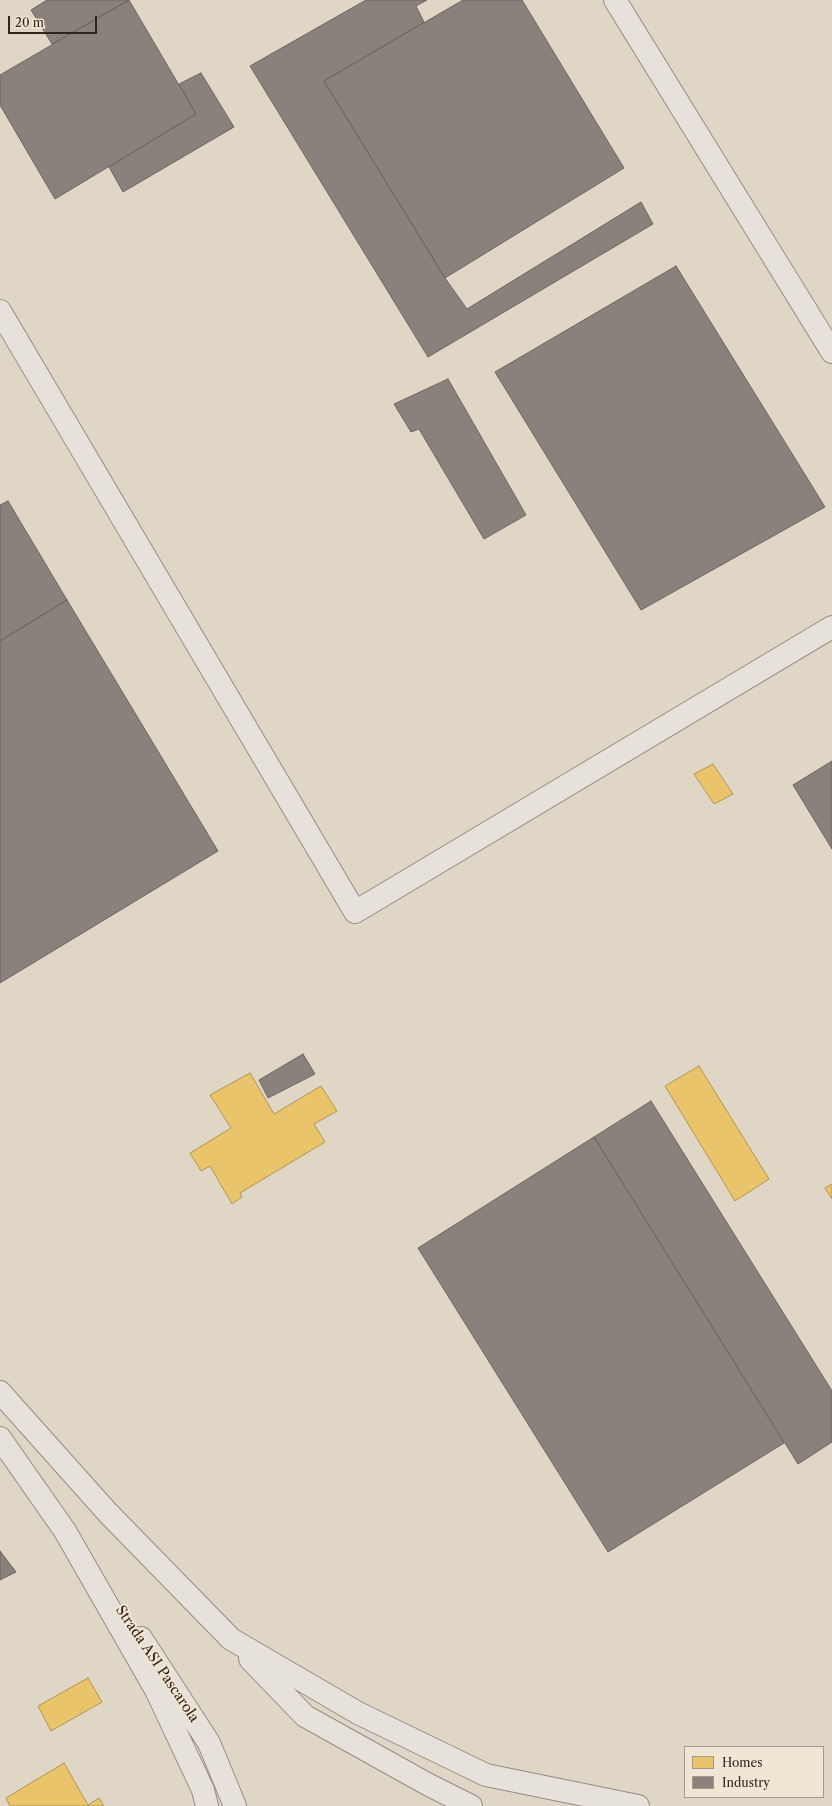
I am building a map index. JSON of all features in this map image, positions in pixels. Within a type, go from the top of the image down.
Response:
[{"type":"street","points":[[615,0],[832,352]]},
{"type":"street","points":[[0,311],[355,912],[832,627]]},
{"type":"street","points":[[0,1392],[108,1513],[306,1716],[429,1785],[471,1806]]},
{"type":"street","points":[[0,1438],[65,1531],[156,1690],[203,1790],[207,1806]]},
{"type":"street","name":"Strada ASI Pascarola","points":[[65,1531],[154,1656],[209,1743],[235,1806]]},
{"type":"street","points":[[231,1639],[358,1713],[486,1775],[638,1806]]},
{"type":"building: Homes","points":[[713,764],[733,794],[714,804],[694,774]]},
{"type":"building: Homes","points":[[699,1066],[769,1179],[735,1201],[665,1086]]},
{"type":"building: Homes","points":[[250,1073],[274,1114],[321,1086],[337,1111],[314,1124],[325,1142],[240,1193],[242,1197],[232,1204],[210,1166],[201,1171],[190,1153],[231,1128],[210,1095]]},
{"type":"building: Homes","points":[[832,1184],[832,1199],[825,1188]]},
{"type":"building: Homes","points":[[88,1678],[102,1702],[51,1731],[38,1706]]},
{"type":"building: Homes","points":[[64,1763],[88,1805],[99,1798],[104,1806],[10,1806],[6,1798]]},
{"type":"building: Industry","points":[[47,0],[129,0],[52,44],[31,10]]},
{"type":"building: Industry","points":[[129,0],[196,114],[55,199],[0,105],[0,75]]},
{"type":"building: Industry","points":[[366,0],[427,0],[416,6],[424,22],[324,81],[445,278],[467,309],[641,202],[653,224],[428,357],[250,66]]},
{"type":"building: Industry","points":[[463,0],[522,0],[624,168],[445,278],[324,81]]},
{"type":"building: Industry","points":[[201,73],[234,127],[123,192],[109,167],[196,114],[179,84]]},
{"type":"building: Industry","points":[[676,266],[825,507],[641,610],[495,372]]},
{"type":"building: Industry","points":[[448,379],[526,515],[484,539],[419,429],[411,432],[394,404]]},
{"type":"building: Industry","points":[[8,501],[67,600],[0,641],[0,505]]},
{"type":"building: Industry","points":[[67,600],[218,851],[0,983],[0,641]]},
{"type":"building: Industry","points":[[832,761],[832,849],[793,785]]},
{"type":"building: Industry","points":[[303,1054],[315,1074],[268,1098],[259,1080]]},
{"type":"building: Industry","points":[[651,1101],[832,1391],[832,1442],[798,1464],[594,1137]]},
{"type":"building: Industry","points":[[594,1137],[784,1443],[608,1552],[418,1248]]},
{"type":"building: Industry","points":[[0,1551],[16,1572],[0,1580]]}]
